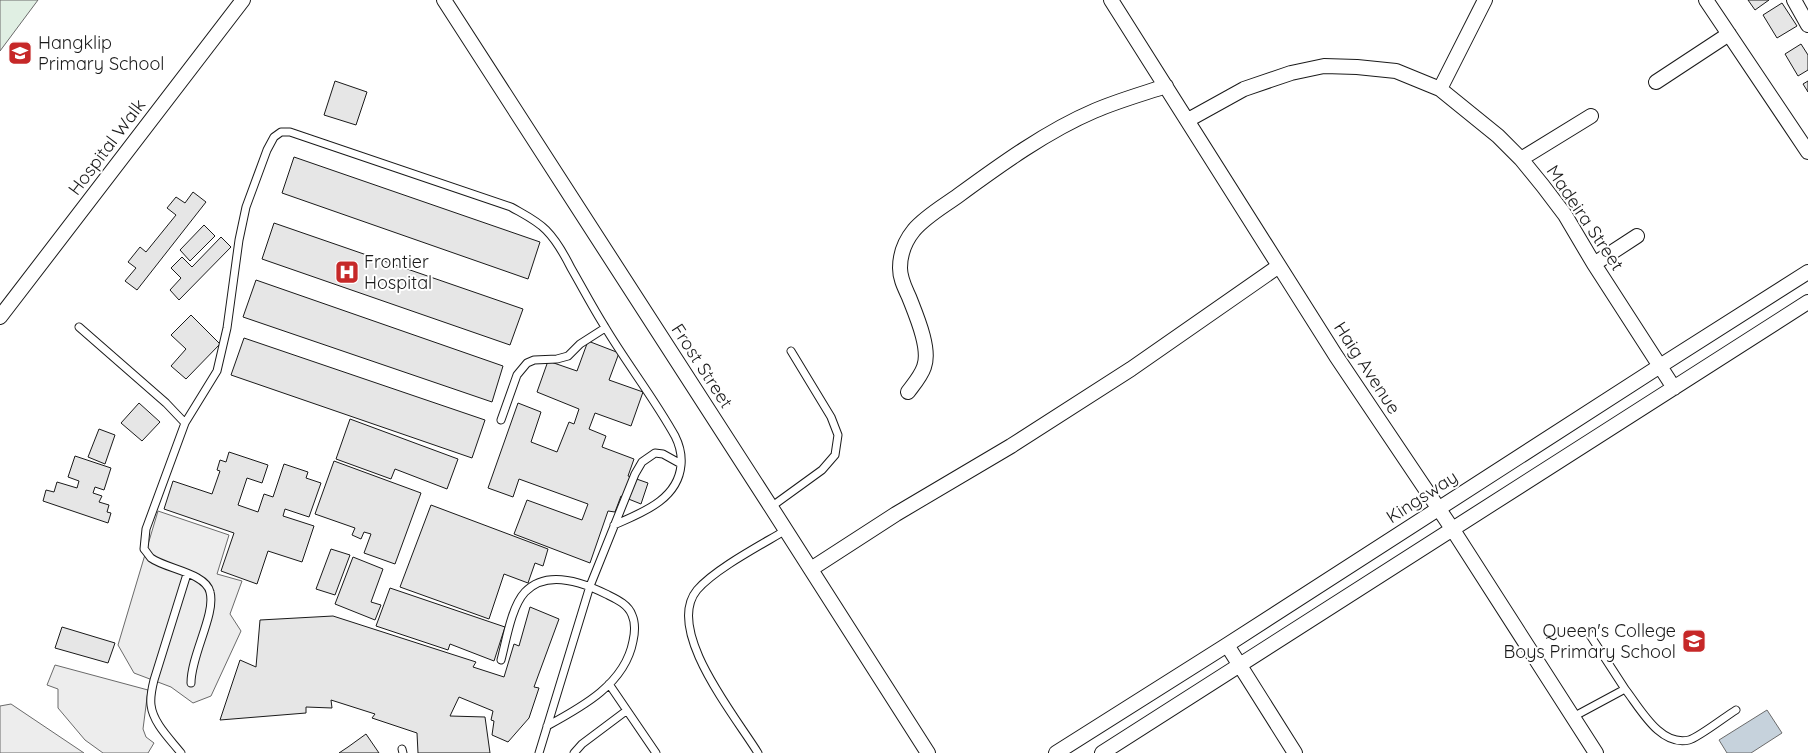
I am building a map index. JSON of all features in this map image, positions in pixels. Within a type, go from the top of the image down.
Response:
[{"type":"street","name":"Hospital Walk","points":[[0,317],[243,0]]},
{"type":"street","name":"Frost Street","points":[[444,0],[928,753]]},
{"type":"street","name":"Haig Avenue","points":[[1112,0],[1336,356],[1453,530],[1596,753]]},
{"type":"street","points":[[1440,89],[1485,0]]},
{"type":"street","points":[[1706,0],[1808,152]]},
{"type":"street","points":[[1794,0],[1808,24]]},
{"type":"street","points":[[1656,82],[1729,34]]},
{"type":"street","name":"Madeira Street","points":[[1188,120],[1244,89],[1290,73],[1324,66],[1396,71],[1440,89],[1498,136],[1521,159],[1565,215],[1594,264],[1674,388]]},
{"type":"street","points":[[908,392],[922,372],[926,357],[915,312],[900,270],[902,250],[916,229],[933,214],[993,170],[1058,129],[1094,111],[1166,86]]},
{"type":"street","points":[[1521,159],[1591,116]]},
{"type":"street","points":[[1594,264],[1637,236]]},
{"type":"street","points":[[811,569],[896,514],[1019,441],[1131,368],[1279,266]]},
{"type":"street","name":"Kingsway","points":[[1056,753],[1808,272]]},
{"type":"street","points":[[1102,753],[1808,302]]},
{"type":"street","points":[[1227,645],[1295,753]]},
{"type":"lane","points":[[191,683],[194,660],[203,634],[212,597],[208,585],[151,558],[144,549],[146,529],[185,423],[216,371],[227,328],[239,240],[246,206],[267,150],[274,137],[282,132],[305,136],[511,207],[530,217],[545,229],[558,244],[605,328],[676,437],[680,450],[681,464],[679,475],[674,486],[660,503],[614,525]]},
{"type":"lane","points":[[79,326],[166,403],[185,423]]},
{"type":"lane","points":[[501,420],[517,375],[527,363],[534,360],[557,359],[568,356],[580,344],[605,328]]},
{"type":"lane","points":[[771,507],[822,470],[835,455],[838,435],[831,417],[791,352]]},
{"type":"lane","points":[[539,753],[590,586],[634,474],[642,462],[655,453],[663,454],[681,464]]},
{"type":"lane","points":[[758,753],[703,666],[695,649],[688,612],[696,591],[704,584],[721,570],[786,530]]},
{"type":"lane","points":[[181,753],[160,727],[151,706],[151,701],[154,680],[187,574]]},
{"type":"lane","points":[[501,660],[516,607],[524,593],[535,585],[549,580],[569,580],[590,586],[618,600],[628,608],[632,615],[635,629],[632,646],[625,665],[609,684],[582,707],[547,726]]},
{"type":"lane","points":[[1588,632],[1625,689],[1663,735],[1690,740],[1736,710]]},
{"type":"lane","points":[[609,684],[656,753]]},
{"type":"lane","points":[[1573,717],[1625,689]]},
{"type":"lane","points":[[574,753],[582,744],[626,711]]},
{"type":"green space","points":[[0,0],[38,0],[0,51]]},
{"type":"shaded area","points":[[158,511],[229,535],[217,574],[242,581],[230,614],[241,631],[211,696],[193,703],[171,687],[134,673],[118,645]]},
{"type":"shaded area","points":[[55,665],[148,690],[143,729],[146,737],[154,743],[148,753],[103,753],[85,740],[58,708],[58,689],[47,685]]},
{"type":"shaded area","points":[[11,704],[84,753],[0,753],[0,706]]},
{"type":"shaded area","points":[[1767,710],[1782,733],[1751,753],[1727,753],[1719,740]]},
{"type":"building","points":[[1748,0],[1769,0],[1755,10]]},
{"type":"building","points":[[1782,3],[1797,26],[1777,38],[1763,15]]},
{"type":"building","points":[[1801,44],[1808,55],[1808,70],[1798,76],[1785,54]]},
{"type":"building","points":[[335,81],[367,92],[356,125],[324,115]]},
{"type":"building","points":[[1808,81],[1808,92],[1803,84]]},
{"type":"building","points":[[294,157],[540,242],[528,279],[282,193]]},
{"type":"building","points":[[193,192],[206,202],[137,290],[125,281],[136,268],[128,262],[140,247],[146,252],[176,215],[167,208],[176,197],[185,203]]},
{"type":"building","points":[[274,223],[523,309],[510,345],[262,259]]},
{"type":"building","points":[[204,225],[215,236],[190,261],[180,250]]},
{"type":"building","points":[[221,237],[231,247],[179,300],[170,290],[181,278],[171,268],[182,257],[192,267]]},
{"type":"building","points":[[256,280],[503,366],[492,402],[243,317]]},
{"type":"building","points":[[191,315],[220,344],[186,379],[171,366],[186,349],[171,335]]},
{"type":"building","points":[[244,338],[485,420],[472,458],[231,375]]},
{"type":"building","points":[[588,341],[619,353],[609,380],[643,392],[631,426],[595,413],[589,429],[606,436],[602,447],[634,459],[628,476],[648,483],[641,504],[621,496],[615,512],[608,511],[590,563],[514,534],[527,500],[582,520],[588,504],[519,479],[513,497],[488,488],[518,403],[541,412],[531,442],[557,452],[569,422],[574,424],[579,409],[537,392],[548,361],[577,371]]},
{"type":"building","points":[[139,403],[160,422],[142,441],[121,423]]},
{"type":"building","points":[[350,419],[458,459],[447,489],[395,469],[391,479],[336,459]]},
{"type":"building","points":[[99,429],[115,435],[105,464],[88,457]]},
{"type":"building","points":[[229,452],[268,465],[262,483],[247,478],[238,505],[258,512],[264,494],[273,497],[284,464],[308,472],[306,478],[321,483],[309,517],[285,509],[283,516],[314,526],[302,562],[268,551],[257,584],[221,571],[234,533],[164,509],[173,481],[212,494],[220,471],[217,470],[220,460],[226,462]]},
{"type":"building","points":[[75,456],[111,468],[104,490],[95,487],[93,493],[102,496],[99,502],[109,505],[107,512],[111,513],[108,523],[43,501],[46,490],[54,492],[57,482],[77,488],[79,481],[68,477]]},
{"type":"building","points":[[334,461],[421,493],[395,564],[364,553],[371,534],[364,532],[361,539],[352,535],[355,528],[315,514]]},
{"type":"building","points":[[431,505],[548,549],[543,566],[535,563],[528,583],[504,574],[489,619],[400,587]]},
{"type":"building","points":[[331,549],[350,555],[335,595],[316,589]]},
{"type":"building","points":[[353,557],[383,569],[371,602],[381,605],[375,620],[335,604]]},
{"type":"building","points":[[390,588],[505,627],[494,661],[450,644],[448,650],[376,626]]},
{"type":"building","points":[[530,607],[559,619],[534,687],[539,688],[529,718],[508,742],[492,735],[494,721],[491,720],[493,711],[459,697],[450,716],[485,717],[490,753],[418,753],[417,733],[372,718],[375,714],[331,700],[332,708],[306,707],[306,713],[220,720],[240,660],[256,667],[260,620],[333,616],[476,662],[473,667],[504,677],[514,644],[519,646]]},
{"type":"building","points":[[62,627],[115,643],[108,663],[55,648]]},
{"type":"building","points":[[366,734],[379,753],[339,753],[348,747]]},
{"type":"place","name":"Hangklip Primary School","points":[[20,53]]},
{"type":"place","name":"Frontier Hospital","points":[[347,272]]},
{"type":"place","name":"Queen's College Boys Primary School","points":[[1694,641]]}]
